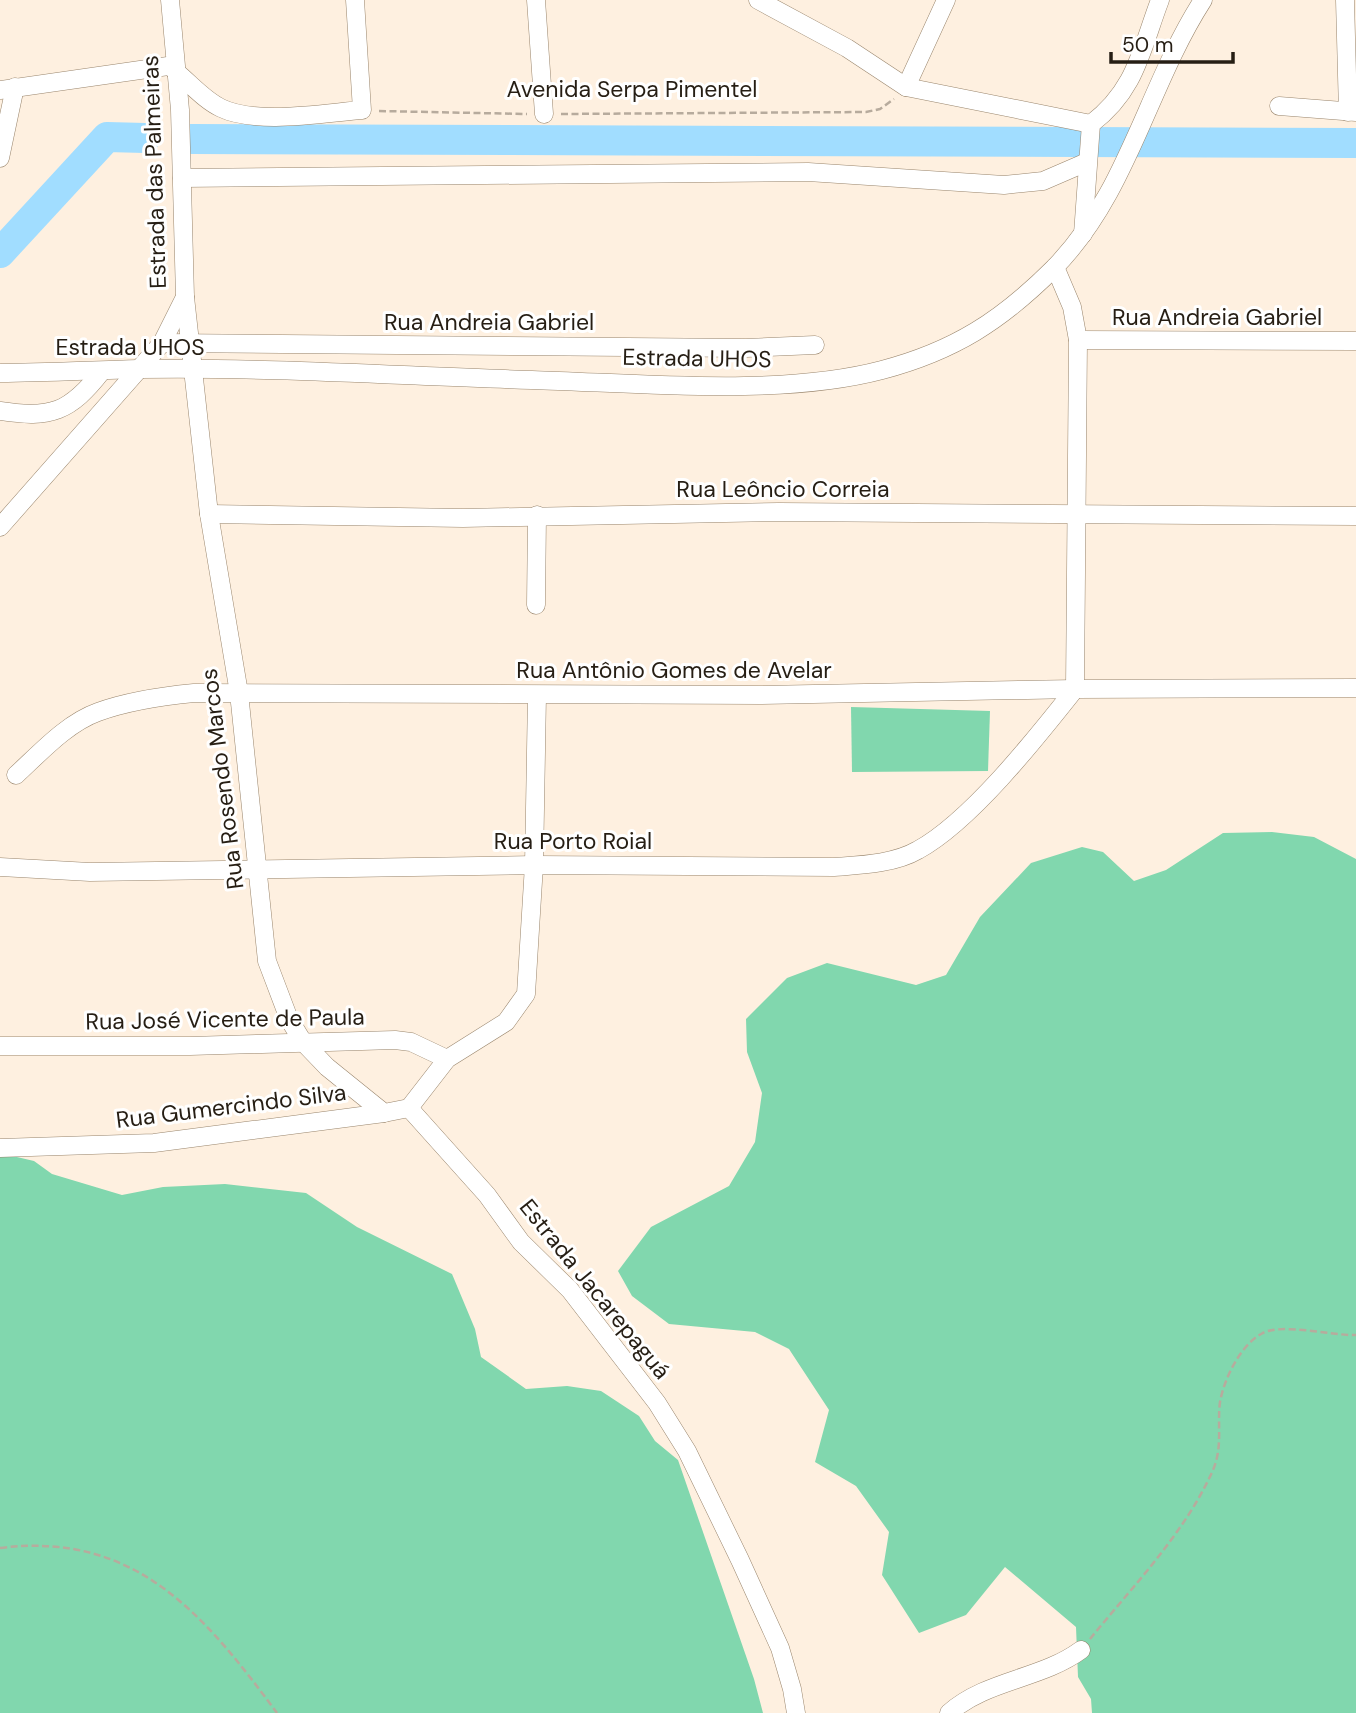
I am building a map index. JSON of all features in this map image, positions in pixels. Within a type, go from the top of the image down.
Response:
[{"type":"street","name":"Estrada das Palmeiras","points":[[0,527],[162,343],[185,297],[180,110],[170,0]]},
{"type":"street","points":[[0,158],[7,88],[175,68],[212,103],[236,113],[291,115],[362,110],[355,0]]},
{"type":"street","points":[[536,0],[544,114]]},
{"type":"street","points":[[758,0],[847,48],[906,87],[1091,127]]},
{"type":"street","points":[[906,87],[946,0]]},
{"type":"street","points":[[1083,234],[1091,127],[1118,101],[1136,69],[1160,0]]},
{"type":"street","name":"Estrada UHOS","points":[[0,373],[140,369],[705,384],[801,383],[880,371],[943,349],[988,327],[1055,267],[1083,234],[1121,171],[1163,77],[1203,0]]},
{"type":"street","points":[[1279,107],[1352,112],[1345,0]]},
{"type":"street","points":[[1136,69],[1163,77]]},
{"type":"street","points":[[182,178],[808,172],[1003,186],[1043,181],[1087,161]]},
{"type":"street","points":[[1055,267],[1072,307],[1078,341],[1075,689]]},
{"type":"street","name":"Rua Rosendo Marcos","points":[[185,297],[209,514],[239,693],[267,961],[285,1010],[303,1042],[336,1074],[384,1113]]},
{"type":"street","name":"Rua Andreia Gabriel","points":[[1078,341],[1356,341]]},
{"type":"street","name":"Rua Andreia Gabriel","points":[[162,343],[746,348],[815,345]]},
{"type":"street","points":[[0,411],[28,415],[58,411],[85,393],[102,371]]},
{"type":"street","name":"Rua Leôncio Correia","points":[[209,514],[463,518],[792,512],[1356,516]]},
{"type":"street","points":[[536,605],[537,515]]},
{"type":"street","name":"Rua Antônio Gomes de Avelar","points":[[16,775],[57,739],[97,712],[162,696],[239,693],[761,695],[1075,689],[1356,688]]},
{"type":"street","name":"Rua Porto Roial","points":[[0,867],[90,872],[534,864],[834,867],[876,863],[916,852],[954,825],[1075,689]]},
{"type":"street","points":[[384,1113],[409,1108],[447,1059],[506,1022],[526,994],[534,864],[537,695]]},
{"type":"street","name":"Rua José Vicente de Paula","points":[[0,1046],[411,1042],[447,1059]]},
{"type":"street","name":"Estrada Jacarepaguá","points":[[409,1108],[487,1195],[521,1242],[570,1290],[657,1403],[687,1451],[736,1549],[780,1648],[796,1713]]},
{"type":"street","name":"Rua Gumercindo Silva","points":[[0,1148],[179,1141],[384,1113]]},
{"type":"street","points":[[949,1713],[982,1692],[1047,1670],[1081,1650]]},
{"type":"path","name":"Avenida Serpa Pimentel","points":[[362,110],[468,115],[866,112],[886,105],[906,87]]},
{"type":"path","points":[[1081,1650],[1160,1554],[1207,1481],[1220,1446],[1220,1402],[1228,1375],[1244,1351],[1261,1333],[1287,1329],[1356,1335]]},
{"type":"path","points":[[0,1548],[29,1544],[99,1553],[157,1580],[198,1616],[245,1669],[277,1713]]},
{"type":"green space","points":[[851,707],[990,711],[988,771],[852,772]]},
{"type":"green space","points":[[1272,832],[1314,837],[1356,859],[1356,1713],[1092,1713],[1091,1699],[1078,1677],[1076,1627],[1005,1567],[966,1615],[919,1633],[882,1575],[889,1532],[856,1486],[815,1462],[829,1410],[789,1349],[755,1332],[669,1324],[632,1296],[618,1271],[651,1227],[729,1186],[755,1142],[762,1093],[747,1052],[746,1019],[787,978],[827,963],[916,985],[946,975],[980,917],[1031,863],[1082,847],[1103,852],[1134,881],[1166,870],[1223,833]]},
{"type":"green space","points":[[4,1154],[34,1161],[52,1174],[122,1195],[163,1187],[225,1184],[306,1193],[357,1227],[452,1274],[475,1329],[481,1357],[526,1389],[567,1386],[601,1391],[639,1416],[655,1441],[678,1460],[754,1679],[763,1713],[0,1713],[0,1156]]},
{"type":"waterway","points":[[0,253],[107,137],[145,138]]},
{"type":"waterway","points":[[191,139],[1356,143]]}]
